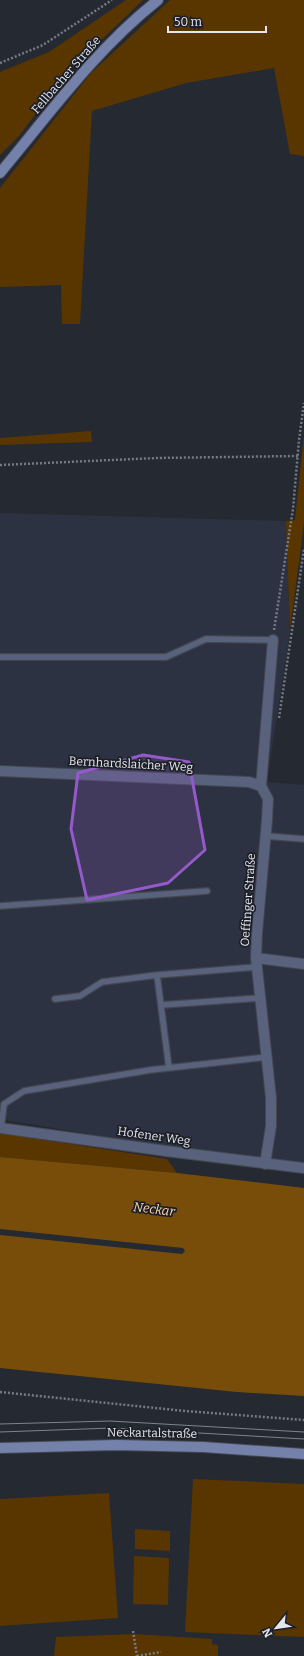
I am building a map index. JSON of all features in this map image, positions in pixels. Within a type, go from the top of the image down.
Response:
[{"type":"main road","name":"Fellbacher Straße","points":[[0,173],[88,66],[126,27],[158,0]]},
{"type":"main road","name":"Neckartalstraße","points":[[0,1448],[116,1445],[203,1447],[304,1454]]},
{"type":"street","name":"Oeffinger Straße","points":[[265,1164],[270,1146],[272,1098],[260,998],[257,963],[257,933],[268,799],[261,786],[273,640]]},
{"type":"street","name":"Bernhardslaicher Weg","points":[[0,771],[249,782],[261,786]]},
{"type":"street","points":[[257,963],[304,964]]},
{"type":"street","name":"Hofener Weg","points":[[0,1128],[304,1168]]},
{"type":"lane","points":[[0,657],[166,657],[206,639],[273,640]]},
{"type":"lane","points":[[266,836],[304,839]]},
{"type":"lane","points":[[0,906],[206,891]]},
{"type":"lane","points":[[55,999],[80,996],[102,982],[257,963]]},
{"type":"lane","points":[[157,975],[169,1068]]},
{"type":"lane","points":[[161,1005],[260,998]]},
{"type":"lane","points":[[0,1128],[4,1104],[24,1091],[169,1068],[267,1057]]},
{"type":"path","points":[[0,63],[43,45],[112,0]]},
{"type":"path","points":[[273,640],[293,509],[304,403]]},
{"type":"path","points":[[0,465],[157,458],[298,456]]},
{"type":"path","points":[[278,724],[304,549]]},
{"type":"path","points":[[0,1392],[186,1411],[304,1420]]},
{"type":"path","points":[[133,1631],[137,1656],[161,1652]]},
{"type":"highlighted area","points":[[143,755],[189,762],[205,850],[168,883],[87,900],[71,829],[78,773]]},
{"type":"shaded area","points":[[126,0],[143,0],[65,75],[19,136],[0,155],[0,72],[49,52]]},
{"type":"shaded area","points":[[170,0],[304,0],[304,156],[290,154],[274,68],[186,83],[92,111],[80,324],[62,324],[61,285],[0,287],[0,188],[91,73]]},
{"type":"shaded area","points":[[91,431],[92,442],[0,445],[0,438]]},
{"type":"shaded area","points":[[304,435],[304,522],[290,631],[286,521],[295,520]]},
{"type":"shaded area","points":[[0,513],[286,521],[290,631],[267,782],[304,785],[304,1167],[265,1164],[0,1119]]},
{"type":"shaded area","points":[[0,1133],[167,1159],[177,1173],[0,1157]]},
{"type":"shaded area","points":[[193,1479],[304,1484],[304,1637],[185,1632]]},
{"type":"shaded area","points":[[109,1493],[118,1618],[0,1626],[0,1499]]},
{"type":"shaded area","points":[[135,1529],[170,1531],[170,1551],[135,1549]]},
{"type":"shaded area","points":[[134,1556],[169,1558],[168,1605],[133,1604]]},
{"type":"shaded area","points":[[134,1634],[212,1639],[212,1644],[218,1645],[218,1656],[54,1656],[56,1637]]},
{"type":"water","name":"Neckar","points":[[0,1157],[177,1173],[304,1188],[304,1396],[237,1392],[0,1368],[0,1235],[182,1254],[185,1251],[183,1248],[0,1229]]},
{"type":"tram line","points":[[0,1424],[110,1421],[304,1432]]},
{"type":"tram line","points":[[0,1432],[112,1428],[304,1439]]}]
